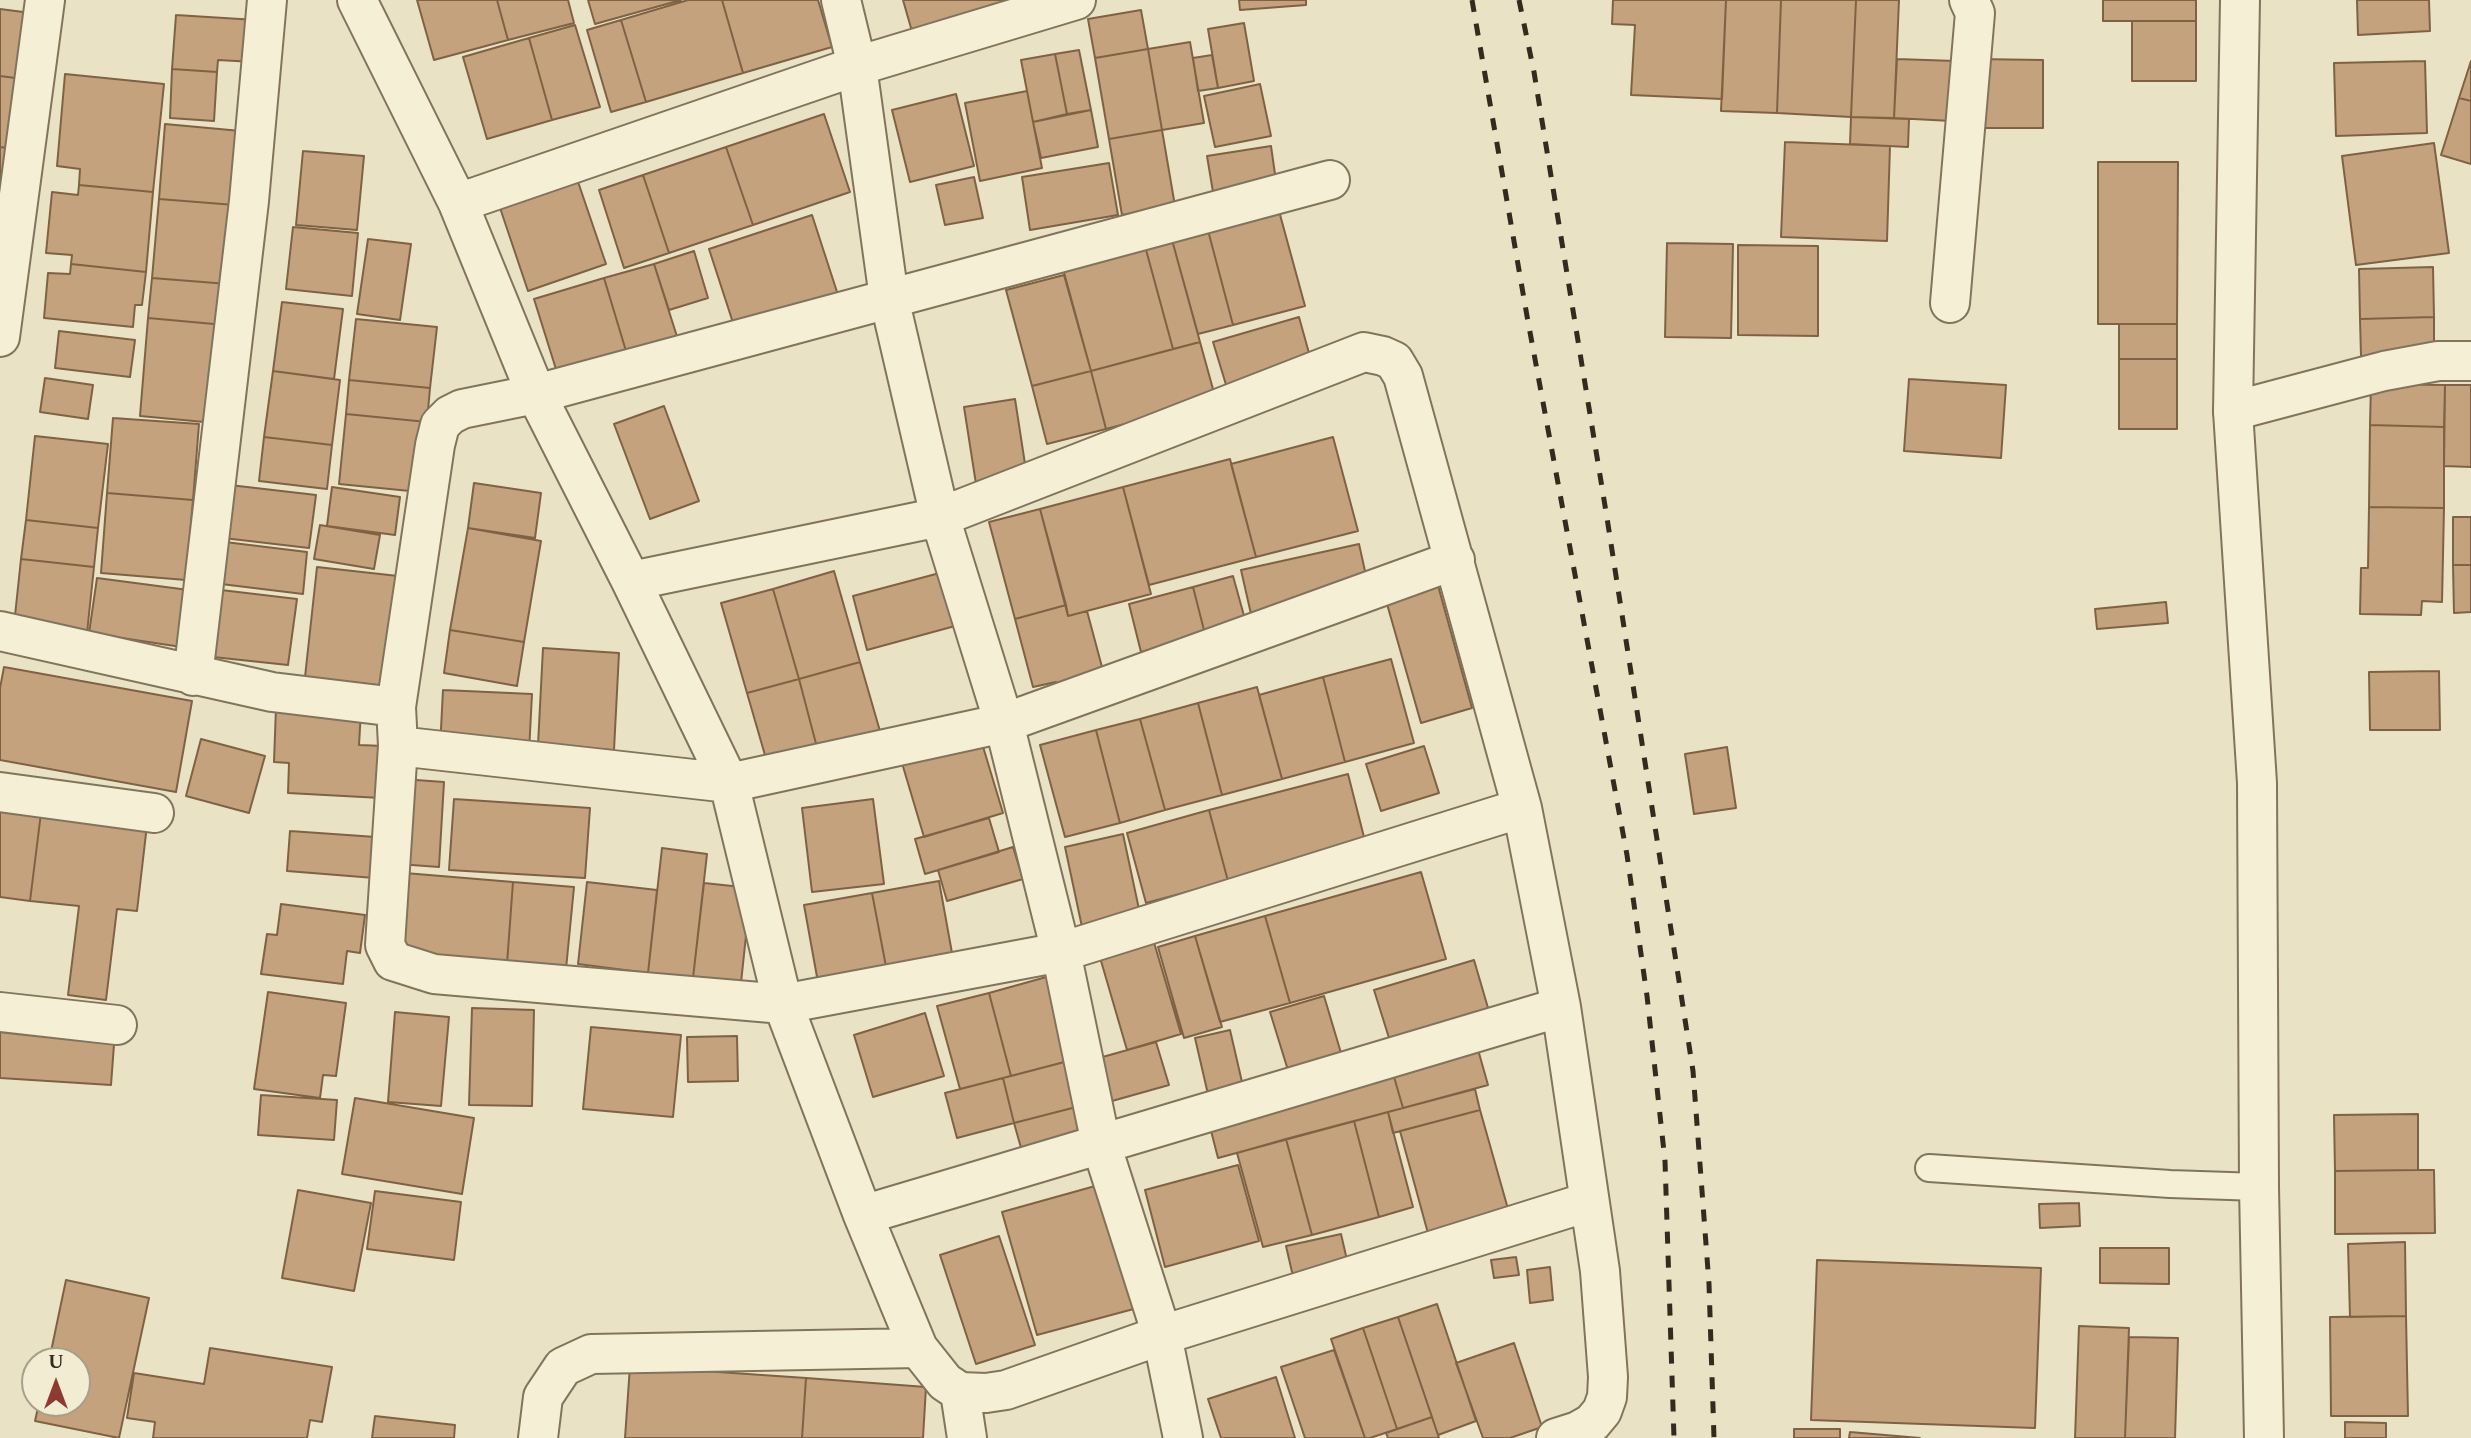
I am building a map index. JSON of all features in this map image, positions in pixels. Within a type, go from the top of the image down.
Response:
[{"type":"street","points":[[0,337],[45,0]]},
{"type":"street","points":[[193,676],[249,201],[267,0]]},
{"type":"street","points":[[356,0],[458,203],[536,394],[729,783],[783,1004],[863,1215],[918,1348],[945,1382],[960,1392],[986,1393],[1006,1390],[1162,1335],[1588,1202]]},
{"type":"street","points":[[841,0],[857,66],[889,298],[940,516],[1004,723],[1061,952],[1101,1144],[1162,1335],[1182,1438]]},
{"type":"street","points":[[458,203],[857,66],[1076,0]]},
{"type":"street","points":[[1950,303],[1975,13],[1969,0]]},
{"type":"street","points":[[2240,0],[2233,411],[2257,783],[2259,1187],[2264,1438]]},
{"type":"street","points":[[1330,180],[536,394],[462,409],[450,415],[440,425],[435,445],[396,707],[398,746],[385,945],[393,961],[435,974],[783,1004],[1061,952],[1522,808]]},
{"type":"street","points":[[631,581],[940,516],[1364,352],[1394,361],[1402,376],[1455,561],[1522,808],[1561,1007],[1600,1271],[1608,1377],[1602,1411],[1592,1423],[1556,1438]]},
{"type":"street","points":[[2233,411],[2384,370],[2438,361],[2471,361]]},
{"type":"street","points":[[398,746],[729,783],[1004,723],[1455,561]]},
{"type":"street","points":[[0,631],[193,676],[272,691],[396,707]]},
{"type":"street","points":[[0,792],[154,813]]},
{"type":"street","points":[[863,1215],[1561,1007]]},
{"type":"street","points":[[0,1012],[117,1025]]},
{"type":"street","points":[[538,1438],[543,1396],[563,1367],[591,1354],[918,1348]]},
{"type":"street","points":[[960,1392],[967,1438]]},
{"type":"lane","points":[[1929,1168],[2170,1184],[2259,1187]]},
{"type":"building","points":[[417,0],[497,0],[508,40],[434,60]]},
{"type":"building","points":[[497,0],[568,0],[574,23],[508,40]]},
{"type":"building","points":[[588,0],[681,0],[595,24]]},
{"type":"building","points":[[688,0],[722,0],[743,73],[646,102],[621,20]]},
{"type":"building","points":[[722,0],[818,0],[832,47],[743,73]]},
{"type":"building","points":[[903,0],[1014,0],[913,35]]},
{"type":"building","points":[[1239,0],[1306,0],[1306,5],[1240,10]]},
{"type":"building","points":[[1613,0],[1726,0],[1722,99],[1631,95],[1635,25],[1612,24]]},
{"type":"building","points":[[1726,0],[1781,0],[1777,113],[1721,111]]},
{"type":"building","points":[[1781,0],[1856,0],[1851,117],[1777,113]]},
{"type":"building","points":[[1856,0],[1899,0],[1894,118],[1851,117]]},
{"type":"building","points":[[2103,0],[2196,0],[2196,21],[2103,21]]},
{"type":"building","points":[[2357,0],[2429,0],[2430,31],[2358,35]]},
{"type":"building","points":[[0,9],[31,13],[23,79],[0,76]]},
{"type":"building","points":[[1141,10],[1148,49],[1095,58],[1088,19]]},
{"type":"building","points":[[176,15],[256,20],[254,62],[218,60],[217,72],[172,69]]},
{"type":"building","points":[[621,20],[646,102],[611,112],[587,30]]},
{"type":"building","points":[[2132,21],[2196,21],[2196,81],[2132,81]]},
{"type":"building","points":[[1244,23],[1254,81],[1218,88],[1208,29]]},
{"type":"building","points":[[575,25],[600,107],[552,120],[529,38]]},
{"type":"building","points":[[529,38],[552,120],[487,139],[463,57]]},
{"type":"building","points":[[1190,42],[1204,123],[1162,130],[1148,49]]},
{"type":"building","points":[[1148,49],[1162,130],[1109,139],[1095,58]]},
{"type":"building","points":[[1079,50],[1091,110],[1067,114],[1055,54]]},
{"type":"building","points":[[1055,54],[1067,114],[1033,122],[1021,60]]},
{"type":"building","points":[[1212,55],[1218,88],[1198,91],[1193,58]]},
{"type":"building","points":[[1897,59],[1955,61],[1952,121],[1894,118]]},
{"type":"building","points":[[1975,59],[2043,60],[2043,128],[1974,128]]},
{"type":"building","points":[[2425,61],[2427,133],[2336,136],[2334,63]]},
{"type":"building","points":[[2471,61],[2471,101],[2459,98]]},
{"type":"building","points":[[172,69],[217,72],[214,121],[170,118]]},
{"type":"building","points":[[65,74],[164,84],[153,192],[79,185],[80,169],[57,166]]},
{"type":"building","points":[[0,76],[23,79],[14,149],[0,147]]},
{"type":"building","points":[[1260,84],[1271,136],[1215,147],[1204,96]]},
{"type":"building","points":[[1027,91],[1042,168],[980,181],[965,103]]},
{"type":"building","points":[[956,94],[974,166],[910,182],[892,110]]},
{"type":"building","points":[[2459,98],[2471,101],[2471,164],[2441,155]]},
{"type":"building","points":[[1091,110],[1098,147],[1041,158],[1033,122]]},
{"type":"building","points":[[824,114],[850,192],[753,225],[726,147]]},
{"type":"building","points":[[1851,117],[1909,119],[1908,147],[1850,144]]},
{"type":"building","points":[[165,124],[241,131],[235,205],[159,199]]},
{"type":"building","points":[[1162,130],[1175,206],[1122,215],[1109,139]]},
{"type":"building","points":[[1785,142],[1890,146],[1887,241],[1781,237]]},
{"type":"building","points":[[2434,143],[2449,253],[2356,265],[2342,156]]},
{"type":"building","points":[[1271,146],[1276,181],[1213,192],[1207,156]]},
{"type":"building","points":[[0,147],[14,149],[0,220]]},
{"type":"building","points":[[726,147],[753,225],[669,253],[643,175]]},
{"type":"building","points":[[303,151],[364,156],[357,230],[296,225]]},
{"type":"building","points":[[2098,162],[2178,162],[2177,324],[2098,324]]},
{"type":"building","points":[[1109,163],[1118,215],[1030,230],[1022,177]]},
{"type":"building","points":[[574,170],[606,264],[528,291],[496,196]]},
{"type":"building","points":[[643,175],[669,253],[624,268],[599,190]]},
{"type":"building","points":[[974,177],[983,218],[945,225],[936,185]]},
{"type":"building","points":[[79,185],[153,192],[146,272],[71,264],[72,255],[46,253],[52,192],[78,195]]},
{"type":"building","points":[[159,199],[235,205],[228,284],[152,278]]},
{"type":"building","points":[[1276,200],[1305,306],[1233,325],[1205,219]]},
{"type":"building","points":[[812,215],[839,298],[736,332],[709,249]]},
{"type":"building","points":[[1205,219],[1233,325],[1198,334],[1169,229]]},
{"type":"building","points":[[293,227],[358,233],[352,296],[286,289]]},
{"type":"building","points":[[1169,229],[1200,342],[1173,349],[1142,235]]},
{"type":"building","points":[[1142,235],[1173,349],[1091,371],[1060,258]]},
{"type":"building","points":[[368,239],[411,244],[400,320],[357,314]]},
{"type":"building","points":[[1667,243],[1733,244],[1731,338],[1665,337]]},
{"type":"building","points":[[1738,245],[1818,246],[1818,336],[1738,335]]},
{"type":"building","points":[[694,251],[708,298],[669,310],[654,264]]},
{"type":"building","points":[[71,264],[146,272],[142,305],[135,305],[133,327],[44,318],[48,273],[70,274]]},
{"type":"building","points":[[654,264],[680,346],[629,361],[604,278]]},
{"type":"building","points":[[2433,267],[2434,317],[2360,319],[2359,269]]},
{"type":"building","points":[[1064,275],[1091,371],[1032,386],[1006,290]]},
{"type":"building","points":[[152,278],[228,284],[225,325],[148,318]]},
{"type":"building","points":[[604,278],[629,361],[560,382],[534,299]]},
{"type":"building","points":[[282,302],[343,309],[334,379],[273,371]]},
{"type":"building","points":[[1299,317],[1312,364],[1227,388],[1213,342]]},
{"type":"building","points":[[2434,317],[2434,355],[2361,356],[2360,319]]},
{"type":"building","points":[[148,318],[225,325],[215,423],[140,416]]},
{"type":"building","points":[[356,319],[437,327],[430,388],[349,380]]},
{"type":"building","points":[[2119,324],[2177,324],[2177,359],[2119,359]]},
{"type":"building","points":[[59,331],[135,340],[130,377],[55,368]]},
{"type":"building","points":[[1200,342],[1216,400],[1106,429],[1091,371]]},
{"type":"building","points":[[2119,359],[2177,359],[2177,429],[2119,429]]},
{"type":"building","points":[[273,371],[340,380],[332,445],[264,437]]},
{"type":"building","points":[[1091,371],[1106,429],[1047,444],[1032,386]]},
{"type":"building","points":[[45,378],[93,385],[88,419],[40,412]]},
{"type":"building","points":[[1909,379],[2006,385],[2001,458],[1904,451]]},
{"type":"building","points":[[349,380],[430,388],[427,422],[346,414]]},
{"type":"building","points":[[2371,384],[2445,385],[2444,427],[2370,425]]},
{"type":"building","points":[[2445,385],[2471,385],[2471,467],[2444,466]]},
{"type":"building","points":[[1015,399],[1027,477],[976,484],[964,407]]},
{"type":"building","points":[[664,406],[699,501],[650,519],[614,424]]},
{"type":"building","points":[[346,414],[427,422],[420,492],[339,484]]},
{"type":"building","points":[[113,418],[199,424],[193,500],[107,493]]},
{"type":"building","points":[[2370,425],[2444,427],[2444,508],[2369,507]]},
{"type":"building","points":[[35,436],[108,444],[98,528],[26,520]]},
{"type":"building","points":[[264,437],[332,445],[327,489],[259,481]]},
{"type":"building","points":[[1333,437],[1358,531],[1256,557],[1231,464]]},
{"type":"building","points":[[1230,459],[1256,557],[1149,585],[1123,487]]},
{"type":"building","points":[[474,483],[541,493],[535,538],[468,528]]},
{"type":"building","points":[[221,484],[316,495],[309,548],[215,537]]},
{"type":"building","points":[[332,487],[400,497],[395,535],[327,526]]},
{"type":"building","points":[[1123,487],[1151,594],[1068,616],[1040,509]]},
{"type":"building","points":[[107,493],[193,500],[186,580],[101,573]]},
{"type":"building","points":[[2369,507],[2444,508],[2442,602],[2422,601],[2421,615],[2360,614],[2361,568],[2368,568]]},
{"type":"building","points":[[1040,509],[1066,605],[1015,619],[989,522]]},
{"type":"building","points":[[2453,517],[2471,517],[2471,565],[2453,565]]},
{"type":"building","points":[[26,520],[98,528],[94,567],[21,559]]},
{"type":"building","points":[[320,525],[380,535],[374,569],[314,559]]},
{"type":"building","points":[[468,528],[541,541],[524,642],[450,630]]},
{"type":"building","points":[[225,542],[307,552],[303,594],[221,584]]},
{"type":"building","points":[[1359,544],[1369,589],[1251,614],[1241,570]]},
{"type":"building","points":[[21,559],[94,567],[87,633],[14,625]]},
{"type":"building","points":[[2453,565],[2471,565],[2471,612],[2454,613]]},
{"type":"building","points":[[317,567],[407,577],[395,687],[305,677]]},
{"type":"building","points":[[951,570],[966,623],[867,650],[853,596]]},
{"type":"building","points":[[834,571],[860,662],[799,679],[773,589]]},
{"type":"building","points":[[1233,576],[1246,623],[1205,634],[1193,587]]},
{"type":"building","points":[[97,578],[196,591],[188,648],[89,633]]},
{"type":"building","points":[[1437,582],[1472,708],[1421,723],[1385,597]]},
{"type":"building","points":[[1193,587],[1205,634],[1141,652],[1129,604]]},
{"type":"building","points":[[773,589],[799,679],[747,693],[721,603]]},
{"type":"building","points":[[221,590],[297,599],[288,665],[213,657]]},
{"type":"building","points":[[2166,602],[2168,623],[2097,629],[2095,609]]},
{"type":"building","points":[[1066,605],[1068,616],[1087,611],[1106,682],[1059,694],[1056,682],[1033,687],[1015,619]]},
{"type":"building","points":[[450,630],[524,642],[517,686],[444,673]]},
{"type":"building","points":[[543,648],[619,653],[614,750],[538,745]]},
{"type":"building","points":[[1391,659],[1414,743],[1345,762],[1323,677]]},
{"type":"building","points":[[860,662],[882,738],[819,755],[799,679]]},
{"type":"building","points":[[4,667],[192,701],[176,792],[0,760],[0,688]]},
{"type":"building","points":[[2439,671],[2440,730],[2370,730],[2369,672]]},
{"type":"building","points":[[1323,677],[1345,762],[1282,779],[1259,695]]},
{"type":"building","points":[[799,679],[819,755],[769,769],[747,693]]},
{"type":"building","points":[[1257,687],[1282,779],[1222,795],[1198,703]]},
{"type":"building","points":[[443,690],[532,694],[529,752],[440,748]]},
{"type":"building","points":[[1198,703],[1222,795],[1165,810],[1140,719]]},
{"type":"building","points":[[276,707],[361,711],[359,745],[384,746],[381,798],[288,793],[289,763],[274,762]]},
{"type":"building","points":[[1140,719],[1165,810],[1120,823],[1096,730]]},
{"type":"building","points":[[978,730],[1003,813],[924,837],[899,753]]},
{"type":"building","points":[[1096,730],[1120,823],[1065,837],[1040,745]]},
{"type":"building","points":[[201,739],[265,756],[249,813],[186,796]]},
{"type":"building","points":[[1424,746],[1439,793],[1381,811],[1366,764]]},
{"type":"building","points":[[1727,747],[1736,808],[1694,814],[1685,754]]},
{"type":"building","points":[[1348,774],[1366,845],[1228,881],[1209,810]]},
{"type":"building","points":[[402,779],[444,782],[439,867],[398,864]]},
{"type":"building","points":[[454,799],[590,808],[585,878],[449,870]]},
{"type":"building","points":[[873,799],[884,884],[812,892],[802,808]]},
{"type":"building","points":[[0,808],[41,813],[30,901],[0,897]]},
{"type":"building","points":[[1209,810],[1228,881],[1146,903],[1127,833]]},
{"type":"building","points":[[41,813],[147,825],[137,911],[117,909],[106,1000],[68,995],[79,906],[30,901]]},
{"type":"building","points":[[989,818],[999,852],[925,874],[915,839]]},
{"type":"building","points":[[290,831],[390,838],[387,879],[287,871]]},
{"type":"building","points":[[1123,834],[1140,914],[1082,927],[1065,847]]},
{"type":"building","points":[[1013,847],[1023,879],[947,901],[938,870]]},
{"type":"building","points":[[662,848],[707,854],[693,978],[648,973]]},
{"type":"building","points":[[1421,872],[1446,959],[1290,1003],[1265,916]]},
{"type":"building","points":[[405,873],[513,882],[507,964],[398,954]]},
{"type":"building","points":[[939,881],[954,964],[888,977],[872,893]]},
{"type":"building","points":[[513,882],[574,887],[566,969],[507,964]]},
{"type":"building","points":[[587,882],[657,890],[648,973],[578,964]]},
{"type":"building","points":[[704,883],[751,888],[741,983],[693,978]]},
{"type":"building","points":[[872,893],[888,977],[819,988],[804,905]]},
{"type":"building","points":[[281,904],[365,915],[360,953],[347,951],[343,984],[261,974],[267,934],[277,935]]},
{"type":"building","points":[[1265,916],[1290,1003],[1220,1022],[1195,936]]},
{"type":"building","points":[[1195,936],[1222,1027],[1184,1038],[1158,947]]},
{"type":"building","points":[[1153,939],[1181,1034],[1127,1050],[1099,954]]},
{"type":"building","points":[[1474,960],[1493,1025],[1394,1054],[1374,990]]},
{"type":"building","points":[[1050,976],[1072,1060],[1011,1076],[989,993]]},
{"type":"building","points":[[268,992],[346,1003],[336,1076],[323,1075],[320,1098],[254,1089]]},
{"type":"building","points":[[989,993],[1011,1076],[960,1089],[937,1006]]},
{"type":"building","points":[[1324,996],[1344,1063],[1291,1080],[1270,1012]]},
{"type":"building","points":[[472,1008],[534,1010],[532,1106],[469,1105]]},
{"type":"building","points":[[395,1012],[449,1017],[441,1106],[388,1102]]},
{"type":"building","points":[[925,1013],[944,1076],[873,1097],[854,1035]]},
{"type":"building","points":[[0,1023],[115,1031],[111,1085],[0,1078]]},
{"type":"building","points":[[591,1027],[681,1035],[673,1117],[583,1109]]},
{"type":"building","points":[[1230,1030],[1245,1095],[1210,1103],[1195,1038]]},
{"type":"building","points":[[737,1036],[738,1081],[688,1082],[687,1037]]},
{"type":"building","points":[[1156,1042],[1169,1085],[1112,1101],[1099,1058]]},
{"type":"building","points":[[1477,1046],[1488,1085],[1403,1108],[1392,1070]]},
{"type":"building","points":[[1072,1060],[1084,1105],[1014,1123],[1003,1078]]},
{"type":"building","points":[[1392,1070],[1403,1108],[1218,1158],[1208,1119]]},
{"type":"building","points":[[1003,1078],[1014,1123],[957,1138],[945,1093]]},
{"type":"building","points":[[1475,1089],[1480,1110],[1393,1133],[1388,1112]]},
{"type":"building","points":[[261,1095],[337,1100],[334,1140],[258,1135]]},
{"type":"building","points":[[355,1098],[474,1118],[462,1194],[342,1174]]},
{"type":"building","points":[[1084,1105],[1092,1137],[1023,1155],[1014,1123]]},
{"type":"building","points":[[1480,1110],[1510,1216],[1429,1237],[1400,1131]]},
{"type":"building","points":[[1388,1112],[1413,1207],[1379,1217],[1354,1121]]},
{"type":"building","points":[[2418,1114],[2418,1170],[2335,1171],[2334,1115]]},
{"type":"building","points":[[1354,1121],[1379,1217],[1312,1235],[1286,1139]]},
{"type":"building","points":[[1286,1139],[1312,1235],[1263,1247],[1237,1153]]},
{"type":"building","points":[[1238,1165],[1259,1241],[1165,1267],[1145,1190]]},
{"type":"building","points":[[2434,1170],[2435,1233],[2335,1234],[2335,1171]]},
{"type":"building","points":[[1106,1183],[1141,1307],[1037,1335],[1002,1212]]},
{"type":"building","points":[[298,1190],[371,1203],[354,1291],[282,1278]]},
{"type":"building","points":[[375,1191],[461,1202],[454,1260],[367,1249]]},
{"type":"building","points":[[2079,1203],[2080,1226],[2040,1228],[2039,1204]]},
{"type":"building","points":[[1341,1234],[1350,1273],[1295,1285],[1286,1246]]},
{"type":"building","points":[[999,1236],[1035,1345],[976,1364],[940,1255]]},
{"type":"building","points":[[2405,1242],[2406,1316],[2350,1317],[2348,1244]]},
{"type":"building","points":[[2100,1248],[2169,1248],[2169,1284],[2100,1283]]},
{"type":"building","points":[[1516,1257],[1519,1275],[1494,1278],[1491,1260]]},
{"type":"building","points":[[1817,1260],[2041,1268],[2035,1428],[1811,1420]]},
{"type":"building","points":[[1550,1267],[1553,1300],[1530,1303],[1527,1270]]},
{"type":"building","points":[[66,1280],[149,1298],[119,1438],[35,1421],[36,1417],[91,1417],[91,1347],[52,1347]]},
{"type":"building","points":[[1437,1304],[1476,1421],[1438,1435],[1398,1317]]},
{"type":"building","points":[[2406,1316],[2408,1416],[2331,1416],[2330,1317]]},
{"type":"building","points":[[1398,1317],[1432,1417],[1397,1429],[1363,1328]]},
{"type":"building","points":[[2079,1326],[2129,1328],[2125,1438],[2075,1438]]},
{"type":"building","points":[[1363,1328],[1397,1429],[1370,1438],[1365,1438],[1331,1339]]},
{"type":"building","points":[[2129,1337],[2178,1338],[2175,1438],[2125,1438]]},
{"type":"building","points":[[1514,1343],[1542,1427],[1510,1438],[1483,1438],[1456,1363]]},
{"type":"building","points":[[210,1348],[332,1367],[322,1422],[310,1420],[307,1438],[153,1438],[155,1422],[127,1418],[134,1373],[204,1384]]},
{"type":"building","points":[[1334,1350],[1365,1438],[1305,1438],[1281,1367]]},
{"type":"building","points":[[630,1366],[806,1378],[802,1438],[625,1438]]},
{"type":"building","points":[[1276,1377],[1295,1438],[1221,1438],[1208,1399]]},
{"type":"building","points":[[806,1378],[926,1387],[923,1438],[802,1438]]},
{"type":"building","points":[[375,1416],[455,1425],[454,1438],[372,1438]]},
{"type":"building","points":[[1432,1417],[1439,1438],[1388,1438],[1386,1433]]},
{"type":"building","points":[[2345,1422],[2386,1423],[2386,1438],[2345,1438]]},
{"type":"building","points":[[1794,1429],[1840,1429],[1840,1438],[1794,1438]]},
{"type":"building","points":[[1850,1432],[1920,1438],[1849,1438]]},
{"type":"railway","points":[[1472,0],[1527,316],[1627,855],[1647,996],[1665,1161],[1674,1438]]},
{"type":"railway","points":[[1519,0],[1534,72],[1607,518],[1693,1071],[1709,1284],[1714,1438]]}]
